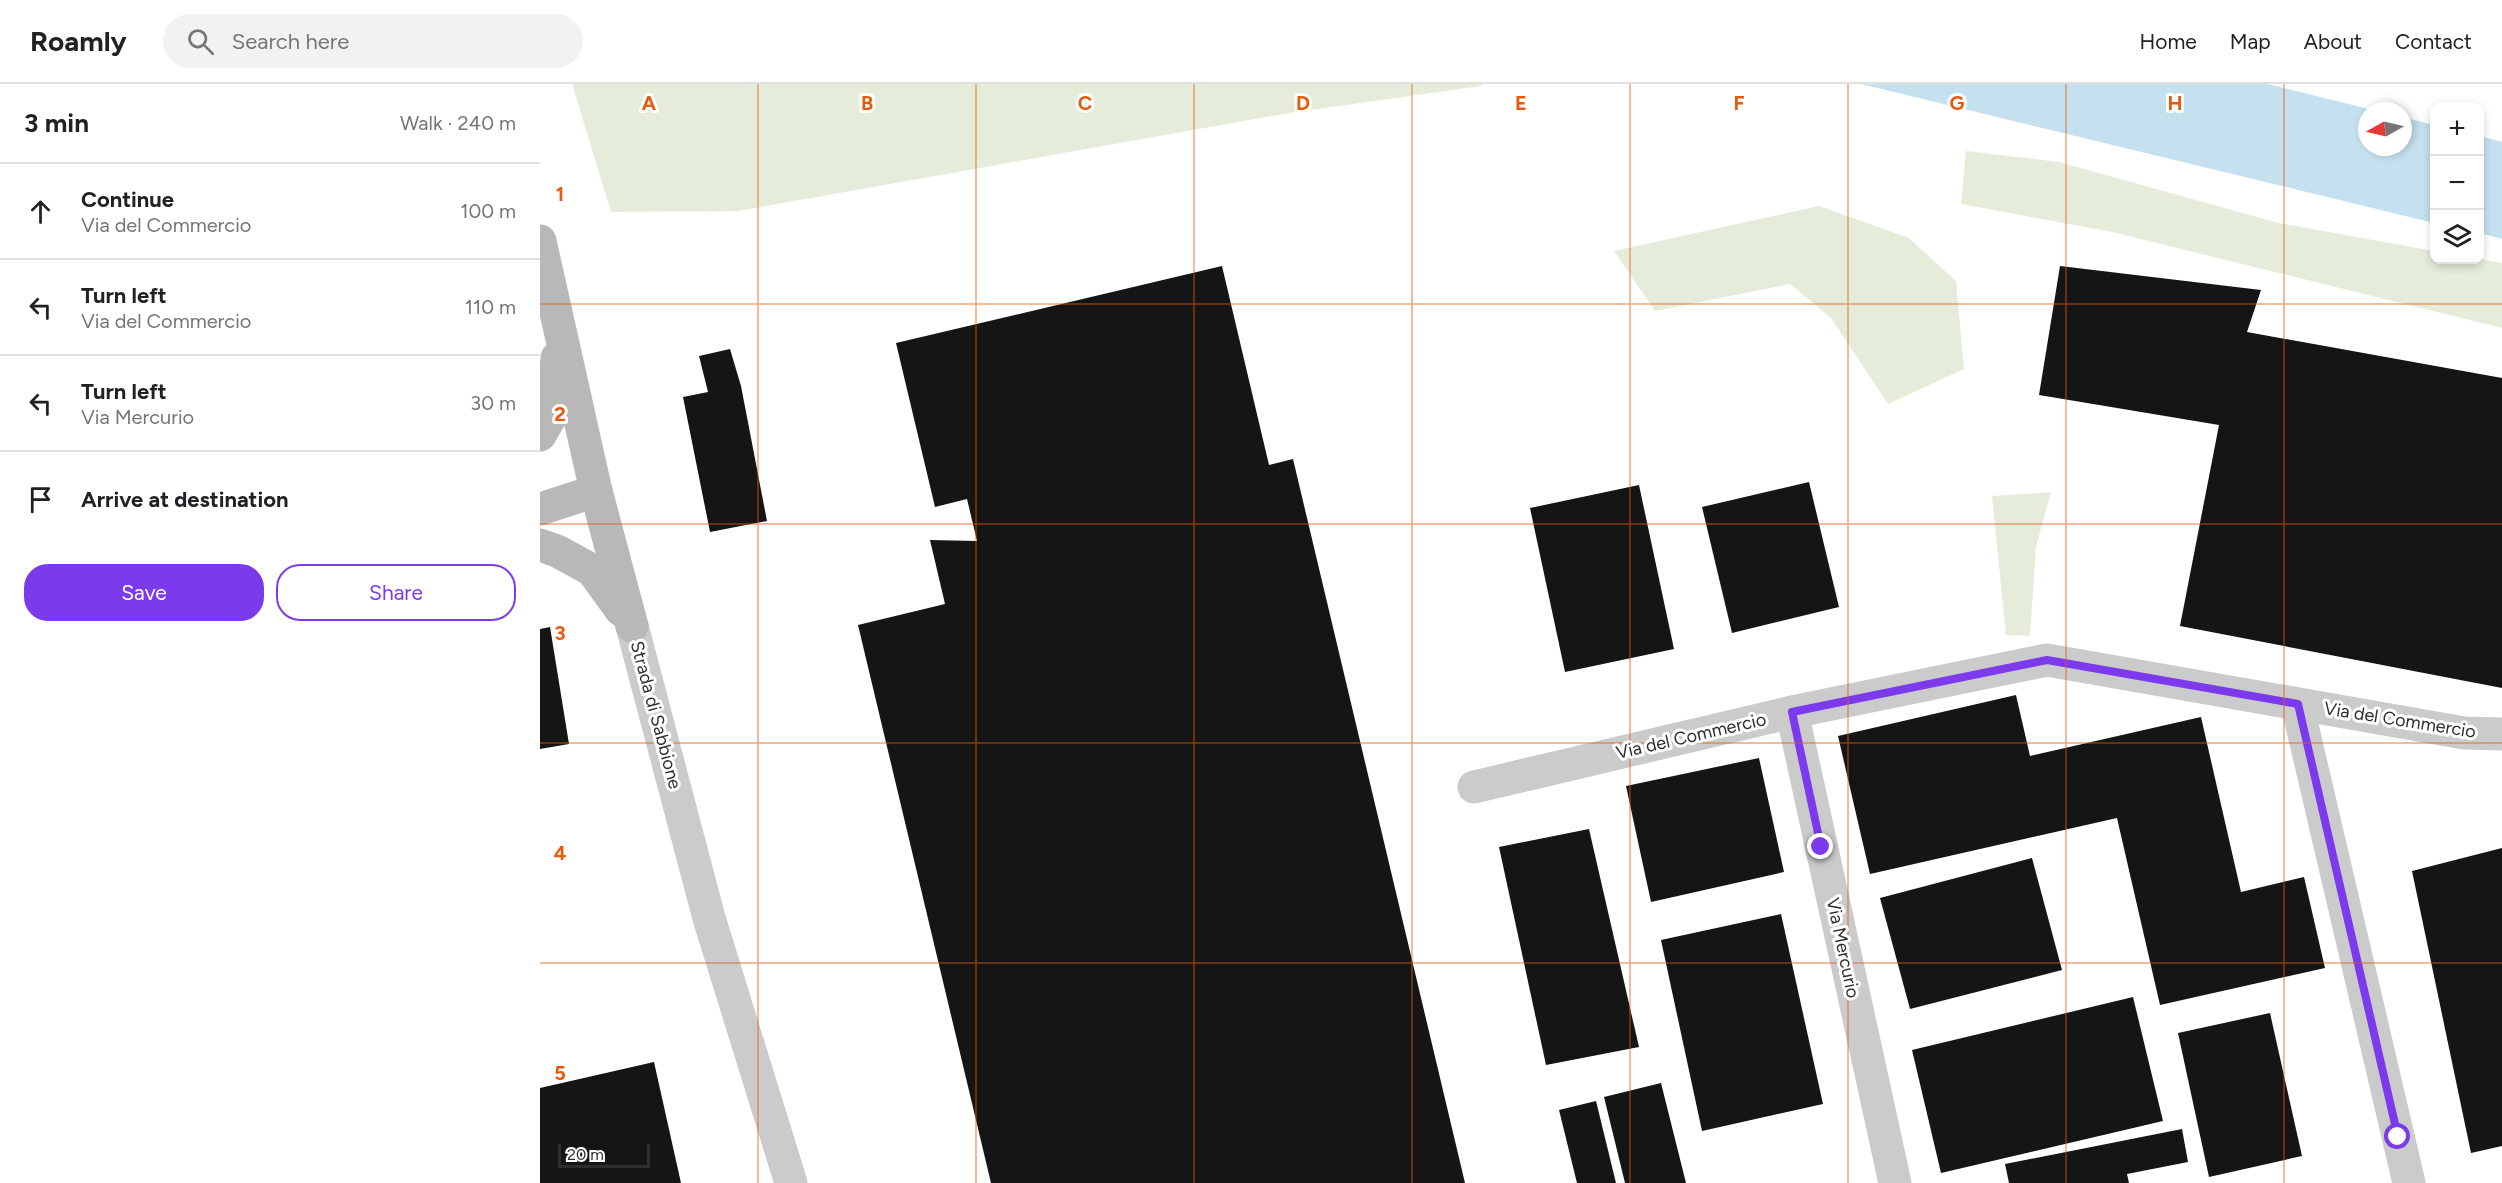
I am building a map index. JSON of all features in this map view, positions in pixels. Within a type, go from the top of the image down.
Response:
[{"type":"main road","name":"Strada di Sabbione","points":[[540,241],[596,491],[633,626]]},
{"type":"main road","points":[[540,435],[552,414],[560,326]]},
{"type":"main road","points":[[540,508],[596,491]]},
{"type":"main road","points":[[540,545],[592,570],[633,626]]},
{"type":"street","name":"Strada di Sabbione","points":[[633,626],[709,918],[790,1183]]},
{"type":"street","name":"Via del Commercio","points":[[1474,787],[1792,712],[2047,660],[2464,733],[2502,734]]},
{"type":"street","name":"Via del Commercio","points":[[2298,704],[2409,1183]]},
{"type":"street","name":"Via Mercurio","points":[[1792,712],[1895,1183]]},
{"type":"green space","points":[[572,84],[1482,84],[1481,86],[1289,113],[738,211],[611,212]]},
{"type":"green space","points":[[1966,151],[2059,162],[2279,223],[2430,250],[2430,264],[2484,264],[2484,260],[2502,263],[2502,328],[2112,232],[1961,204]]},
{"type":"green space","points":[[1819,206],[1909,238],[1956,281],[1964,369],[1888,404],[1831,318],[1790,284],[1655,311],[1614,251]]},
{"type":"green space","points":[[2051,492],[2036,547],[2030,636],[2006,635],[1992,496]]},
{"type":"water","points":[[1861,84],[2268,84],[2358,106],[2358,156],[2412,156],[2412,119],[2430,124],[2430,222]]},
{"type":"water","points":[[2484,137],[2502,142],[2502,239],[2484,234]]},
{"type":"building","points":[[1222,266],[1269,465],[1293,459],[1465,1183],[991,1183],[858,625],[945,604],[930,540],[977,541],[967,499],[935,507],[896,343]]},
{"type":"building","points":[[2060,266],[2261,290],[2247,332],[2502,378],[2502,688],[2180,626],[2219,425],[2039,395]]},
{"type":"building","points":[[730,349],[741,386],[767,521],[710,532],[683,397],[708,392],[699,356]]},
{"type":"building","points":[[1809,482],[1839,607],[1732,633],[1702,507]]},
{"type":"building","points":[[1639,485],[1674,649],[1565,672],[1530,508]]},
{"type":"building","points":[[550,627],[569,744],[540,749],[540,629]]},
{"type":"building","points":[[2016,695],[2030,756],[2201,717],[2241,892],[2304,877],[2325,968],[2160,1005],[2117,818],[1870,874],[1838,736]]},
{"type":"building","points":[[1759,758],[1784,872],[1651,902],[1626,786]]},
{"type":"building","points":[[1589,829],[1639,1047],[1546,1065],[1499,847]]},
{"type":"building","points":[[2502,848],[2502,1146],[2471,1153],[2412,871]]},
{"type":"building","points":[[2032,858],[2062,970],[1910,1009],[1880,898]]},
{"type":"building","points":[[1781,914],[1823,1104],[1702,1131],[1661,940]]},
{"type":"building","points":[[2133,997],[2163,1121],[1941,1173],[1912,1050]]},
{"type":"building","points":[[2270,1013],[2302,1156],[2209,1177],[2178,1033]]},
{"type":"building","points":[[654,1062],[681,1183],[540,1183],[540,1088]]},
{"type":"building","points":[[1661,1083],[1686,1183],[1625,1183],[1604,1097]]},
{"type":"building","points":[[1596,1101],[1616,1183],[1577,1183],[1559,1110]]},
{"type":"building","points":[[2182,1129],[2188,1162],[2127,1174],[2129,1183],[2009,1183],[2005,1164]]},
{"type":"route","points":[[1821,847],[1792,712],[2047,660],[2298,704],[2398,1137]]}]
